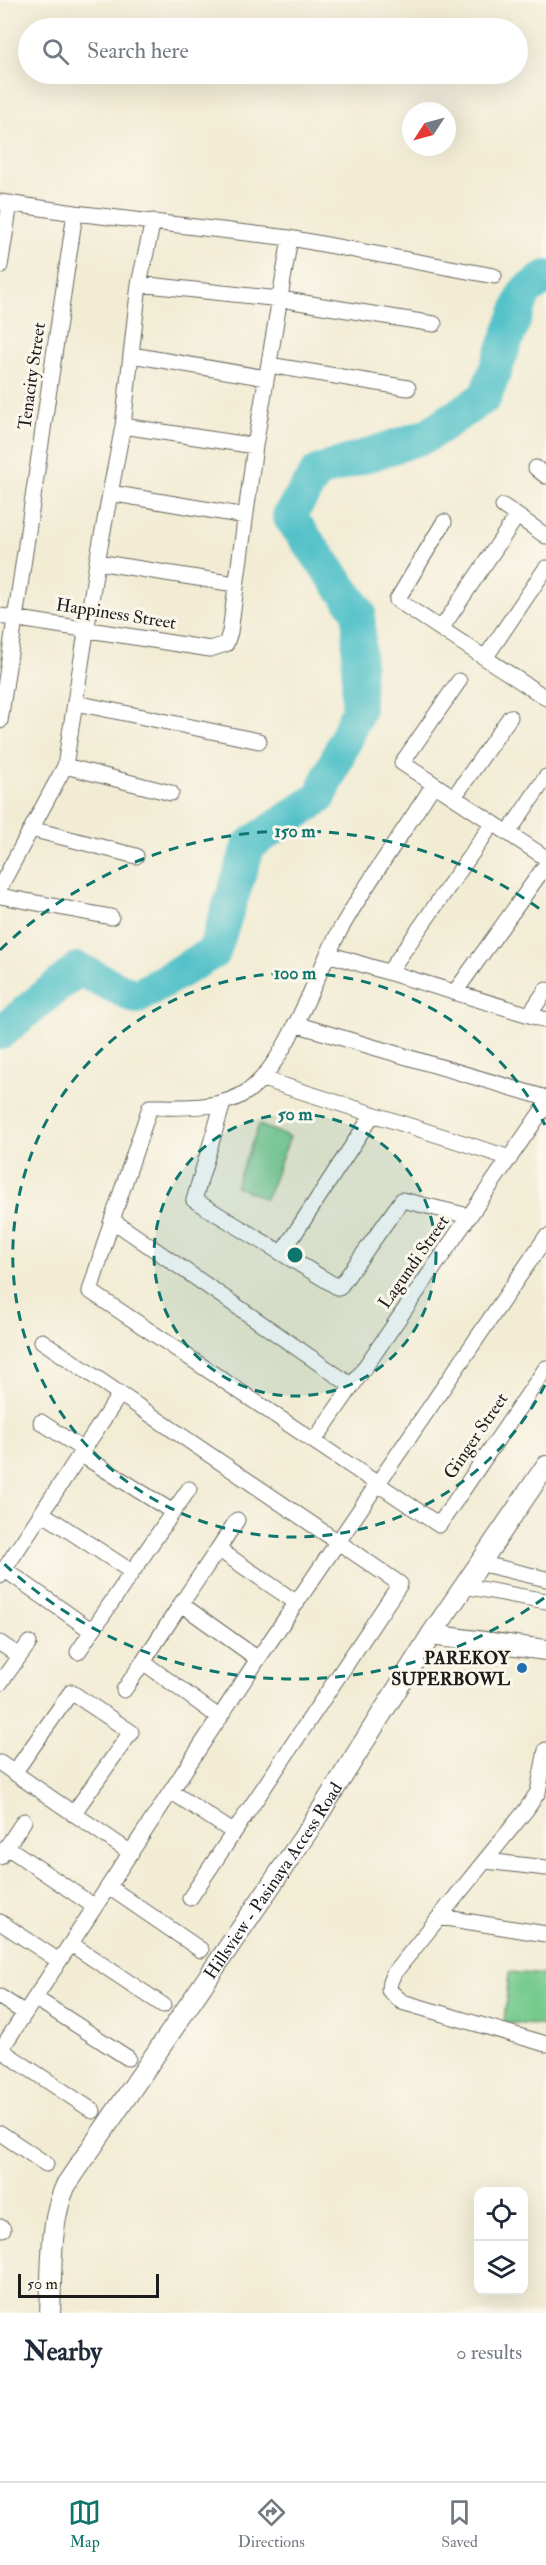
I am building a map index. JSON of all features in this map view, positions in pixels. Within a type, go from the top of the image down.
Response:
[{"type":"street","points":[[0,266],[5,203],[290,238],[494,276]]},
{"type":"street","name":"Tenacity Street","points":[[0,721],[75,213]]},
{"type":"street","points":[[0,887],[66,766],[98,562],[123,426],[139,284],[153,221]]},
{"type":"street","points":[[98,562],[235,584],[255,446],[290,238]]},
{"type":"street","points":[[139,284],[280,299],[434,324]]},
{"type":"street","points":[[132,355],[408,388]]},
{"type":"street","points":[[123,426],[255,446]]},
{"type":"street","points":[[110,493],[245,516]]},
{"type":"street","points":[[503,506],[546,536]]},
{"type":"street","points":[[441,629],[517,516]]},
{"type":"street","points":[[444,522],[397,600],[544,694]]},
{"type":"street","points":[[485,658],[546,568]]},
{"type":"street","name":"Happiness Street","points":[[0,616],[210,649],[226,644],[230,632],[235,584]]},
{"type":"street","points":[[459,681],[402,764],[546,858]]},
{"type":"street","points":[[76,703],[259,741]]},
{"type":"street","points":[[454,797],[510,717]]},
{"type":"street","points":[[66,766],[171,793]]},
{"type":"street","points":[[508,833],[546,777]]},
{"type":"street","points":[[376,1483],[90,1291],[150,1107],[223,1103],[246,1093],[263,1079],[295,1024],[340,930],[434,784]]},
{"type":"street","points":[[389,972],[493,823]]},
{"type":"street","points":[[32,829],[136,856]]},
{"type":"street","points":[[455,992],[546,865]]},
{"type":"street","points":[[0,896],[111,917]]},
{"type":"street","points":[[328,954],[546,1020]]},
{"type":"street","points":[[529,1015],[546,990]]},
{"type":"street","points":[[295,1024],[546,1098]]},
{"type":"street","points":[[263,1079],[510,1158]]},
{"type":"street","points":[[223,1103],[194,1200],[339,1288],[402,1200],[469,1216]]},
{"type":"street","name":"Lagundi Street","points":[[314,1441],[546,1106]]},
{"type":"street","points":[[282,1253],[373,1114]]},
{"type":"street","points":[[112,1220],[352,1386]]},
{"type":"street","points":[[93,2111],[0,2051],[376,1483],[546,1237]]},
{"type":"street","points":[[42,1341],[400,1584],[190,1898]]},
{"type":"street","name":"Ginger Street","points":[[376,1483],[439,1525],[546,1368]]},
{"type":"street","points":[[92,1631],[2,1573],[120,1394]]},
{"type":"street","points":[[41,1422],[81,1452],[173,1512]]},
{"type":"street","name":"Hillsview - Pasinaya Access Road","points":[[50,2313],[55,2238],[59,2207],[66,2185],[310,1828],[431,1635],[546,1466]]},
{"type":"street","points":[[78,1652],[189,1489]]},
{"type":"street","points":[[42,1513],[132,1572]]},
{"type":"street","points":[[124,1690],[237,1520]]},
{"type":"street","points":[[218,1549],[297,1603]]},
{"type":"street","points":[[479,1563],[546,1579]]},
{"type":"street","points":[[464,1586],[546,1601]]},
{"type":"street","points":[[181,1604],[258,1659]]},
{"type":"street","points":[[431,1635],[546,1650]]},
{"type":"street","points":[[0,1643],[19,1656]]},
{"type":"street","points":[[0,1683],[29,1643]]},
{"type":"street","points":[[143,1662],[220,1718]]},
{"type":"street","points":[[14,1773],[71,1692],[131,1732],[74,1814]]},
{"type":"street","points":[[546,1750],[542,1792],[394,1973],[389,1990],[402,2002],[546,2044]]},
{"type":"street","points":[[0,1763],[131,1853]]},
{"type":"street","points":[[172,1792],[233,1832]]},
{"type":"street","points":[[24,1821],[3,1852],[95,1907]]},
{"type":"street","points":[[486,1861],[546,1868]]},
{"type":"street","points":[[109,1887],[201,1950]]},
{"type":"street","points":[[440,1917],[546,1934]]},
{"type":"street","points":[[0,1922],[59,1962]]},
{"type":"street","points":[[71,1944],[163,2005]]},
{"type":"street","points":[[0,1997],[25,2013]]},
{"type":"street","points":[[35,1998],[128,2058]]},
{"type":"street","points":[[0,2133],[46,2164]]},
{"type":"green space","points":[[259,1125],[290,1137],[266,1199],[235,1186]]},
{"type":"green space","points":[[509,1972],[546,1975],[546,2026],[504,2022]]},
{"type":"waterway","points":[[0,1033],[78,969],[136,997],[214,952],[249,845],[320,797],[358,710],[359,612],[289,516],[317,472],[426,436],[485,397],[525,292],[546,277]]},
{"type":"place","name":"PAREKOY SUPERBOWL","points":[[522,1668]]}]
